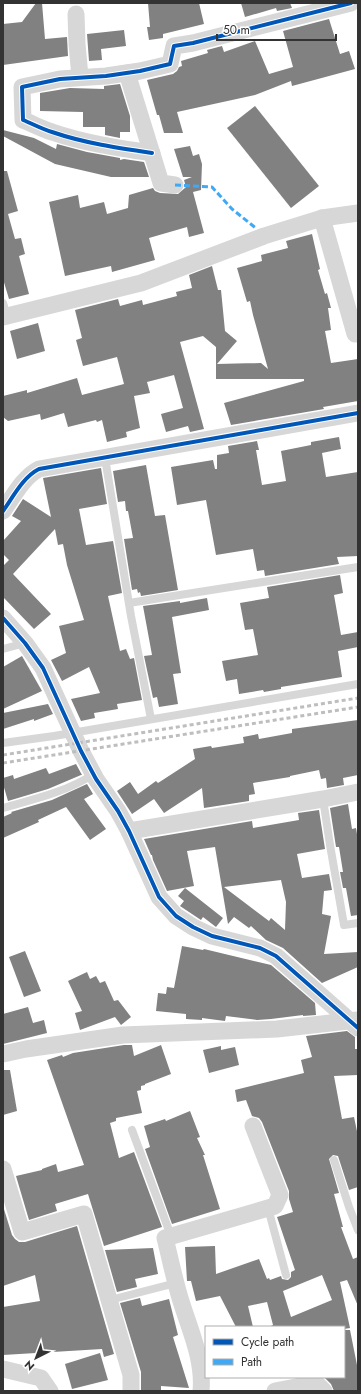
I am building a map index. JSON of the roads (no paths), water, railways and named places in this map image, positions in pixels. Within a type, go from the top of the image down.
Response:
[{"type":"street","points":[[152,153],[117,148],[77,139],[52,132],[23,120],[22,87],[60,78],[127,73],[170,64],[174,46],[193,43],[351,3]]},
{"type":"street","points":[[76,14],[80,77]]},
{"type":"street","points":[[127,73],[161,184],[175,185]]},
{"type":"street","points":[[4,312],[141,284],[261,233],[322,218],[358,212]]},
{"type":"street","points":[[322,218],[355,334]]},
{"type":"street","points":[[3,511],[27,478],[39,469],[358,413]]},
{"type":"street","points":[[3,618],[25,643],[43,668],[72,732],[94,774],[129,831],[159,897],[176,916],[193,927],[212,936],[260,948],[276,956],[355,1023]]},
{"type":"street","points":[[129,831],[358,792]]},
{"type":"street","points":[[3,1054],[26,1049],[123,1035],[277,1029],[355,1023]]},
{"type":"street","points":[[201,1391],[200,1367],[195,1345],[176,1283],[165,1238],[275,1206],[280,1195],[253,1126]]},
{"type":"street","points":[[3,1169],[22,1232],[84,1214],[131,1375],[131,1391]]},
{"type":"street","points":[[3,1369],[41,1378],[50,1391]]},
{"type":"street","points":[[275,1391],[316,1383],[324,1391]]},
{"type":"lane","points":[[105,458],[129,603],[151,719]]},
{"type":"lane","points":[[129,603],[358,567]]},
{"type":"lane","points":[[3,649],[25,643]]},
{"type":"lane","points":[[3,743],[358,684]]},
{"type":"lane","points":[[3,808],[78,784],[94,774]]},
{"type":"lane","points":[[323,799],[344,926],[358,923]]},
{"type":"lane","points":[[132,1130],[171,1236]]},
{"type":"lane","points":[[334,1160],[358,1230]]},
{"type":"lane","points":[[268,1208],[286,1275]]},
{"type":"lane","points":[[110,1300],[176,1283]]},
{"type":"railway","points":[[3,755],[358,698]]},
{"type":"railway","points":[[3,763],[358,707]]}]
